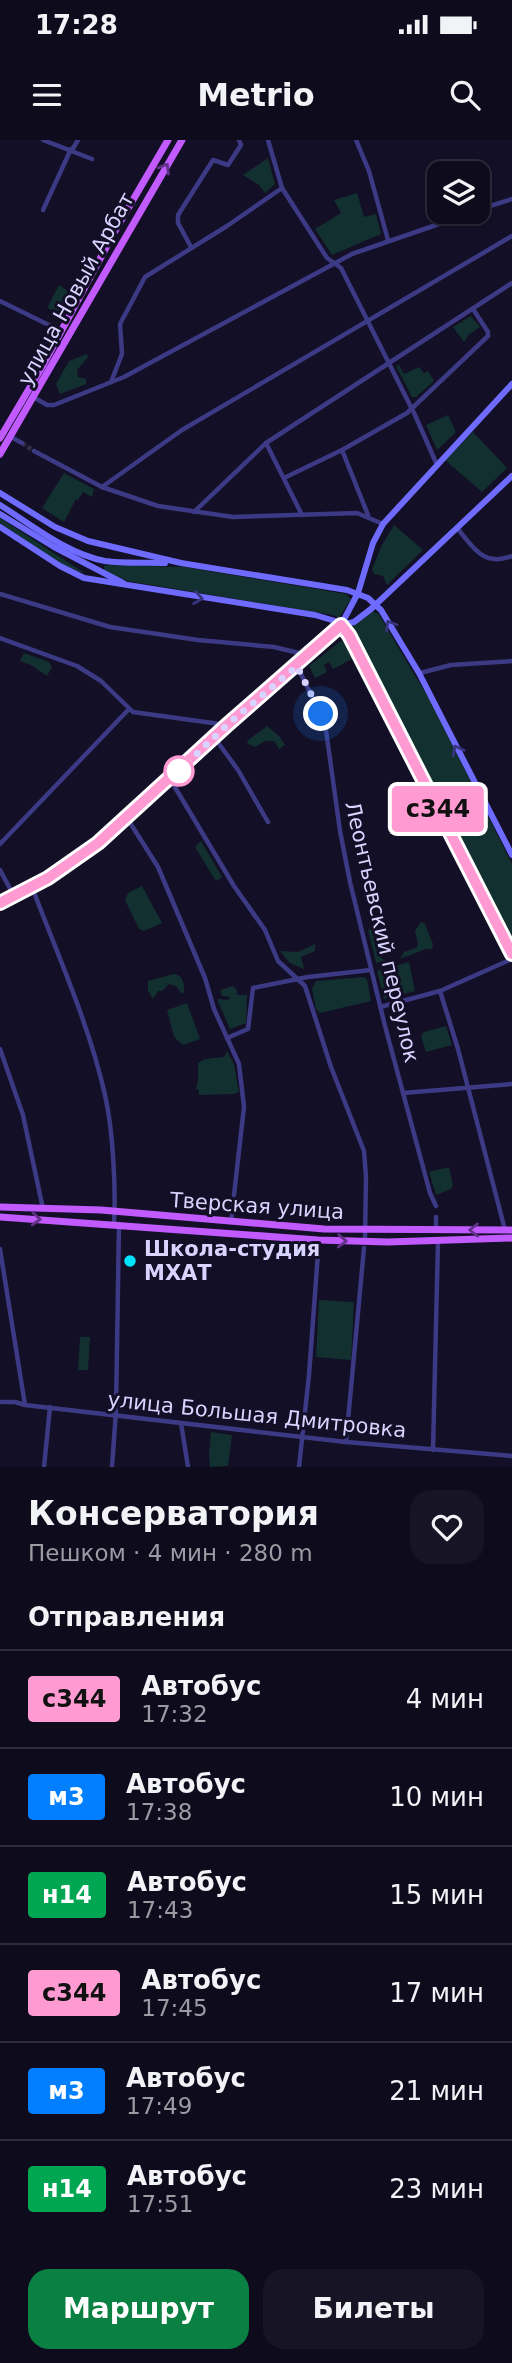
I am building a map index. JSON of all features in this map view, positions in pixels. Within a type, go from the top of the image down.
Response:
[{"type":"main road","name":"улица Новый Арбат","points":[[0,438],[26,396],[116,229],[169,140]]},
{"type":"main road","name":"улица Новый Арбат","points":[[0,454],[182,140]]},
{"type":"main road","points":[[0,903],[65,868],[127,818],[341,625],[358,593],[373,543],[383,524],[512,384]]},
{"type":"main road","points":[[341,625],[358,620],[376,605],[512,476]]},
{"type":"main road","points":[[0,493],[55,527],[98,546],[96,555],[86,555]]},
{"type":"main road","points":[[0,505],[86,555],[114,562],[181,563]]},
{"type":"main road","points":[[0,514],[80,562],[131,586]]},
{"type":"main road","points":[[0,527],[60,566],[84,578],[315,615],[341,625],[349,635],[512,956]]},
{"type":"main road","points":[[88,541],[181,563],[358,593],[376,605],[419,673],[512,855]]},
{"type":"main road","points":[[80,562],[91,572],[90,576],[84,578]]},
{"type":"main road","name":"Тверская улица","points":[[0,1207],[115,1212],[365,1231],[508,1230]]},
{"type":"main road","name":"Тверская улица","points":[[0,1217],[365,1245],[512,1238]]},
{"type":"street","points":[[43,140],[92,159]]},
{"type":"street","points":[[43,210],[78,140]]},
{"type":"street","points":[[191,247],[178,223],[178,215],[213,160],[228,165],[241,145],[239,140]]},
{"type":"street","points":[[268,140],[282,188],[327,258],[341,268],[437,465]]},
{"type":"street","points":[[356,140],[369,171],[388,240]]},
{"type":"street","points":[[111,382],[122,354],[120,324],[145,277],[282,188]]},
{"type":"street","points":[[490,206],[512,199]]},
{"type":"street","points":[[34,398],[47,405],[54,405],[111,382],[335,262],[437,224]]},
{"type":"street","points":[[102,487],[169,438],[512,236]]},
{"type":"street","points":[[194,512],[266,443],[512,283]]},
{"type":"street","points":[[0,300],[61,331]]},
{"type":"street","points":[[284,478],[341,450],[412,409],[488,336],[472,309]]},
{"type":"street","points":[[11,437],[22,443]]},
{"type":"street","points":[[266,443],[302,515]]},
{"type":"street","points":[[341,450],[369,516]]},
{"type":"street","points":[[36,452],[102,487],[147,503],[233,517],[352,513],[369,516],[383,524]]},
{"type":"street","points":[[457,527],[483,556],[493,560],[512,556]]},
{"type":"street","points":[[0,594],[110,627],[198,640],[274,647],[308,655]]},
{"type":"street","points":[[0,638],[77,666],[102,682],[129,709],[141,714],[227,725]]},
{"type":"street","points":[[419,673],[452,665],[512,660]]},
{"type":"street","name":"Леонтьевский переулок","points":[[297,666],[325,723],[340,831],[371,970],[430,1194],[436,1206]]},
{"type":"street","points":[[0,844],[129,709]]},
{"type":"street","points":[[214,737],[238,770],[268,822]]},
{"type":"street","points":[[170,779],[234,886],[265,930],[278,961],[306,986],[330,1063],[363,1151],[366,1177],[365,1245],[346,1441]]},
{"type":"street","points":[[127,818],[158,867],[205,978],[214,1009],[239,1064],[244,1099],[231,1222]]},
{"type":"street","points":[[0,870],[15,896]]},
{"type":"street","points":[[32,887],[86,1027],[103,1087],[110,1125],[118,1286],[116,1413],[112,1467]]},
{"type":"street","points":[[380,1007],[440,991],[512,956]]},
{"type":"street","points":[[227,1038],[248,1029],[252,989],[299,979],[371,970]]},
{"type":"street","points":[[440,991],[508,1230]]},
{"type":"street","points":[[0,1049],[23,1115],[43,1209]]},
{"type":"street","points":[[403,1093],[512,1084]]},
{"type":"street","points":[[436,1217],[436,1230]]},
{"type":"street","points":[[433,1450],[438,1241]]},
{"type":"street","points":[[0,1251],[24,1405]]},
{"type":"street","points":[[299,1467],[318,1253]]},
{"type":"street","name":"улица Большая Дмитровка","points":[[0,1402],[116,1413],[303,1437],[512,1456]]},
{"type":"street","points":[[44,1467],[50,1407]]},
{"type":"street","points":[[181,1423],[188,1467]]},
{"type":"green space","points":[[268,158],[275,184],[265,193],[259,185],[243,175]]},
{"type":"green space","points":[[357,193],[364,217],[376,214],[381,234],[332,255],[315,229],[341,213],[334,200]]},
{"type":"green space","points":[[59,285],[68,291],[58,315],[48,306]]},
{"type":"green space","points":[[471,316],[480,327],[467,336],[464,342],[453,327]]},
{"type":"green space","points":[[87,354],[88,357],[77,370],[78,377],[86,379],[86,384],[60,394],[56,384],[69,361]]},
{"type":"green space","points":[[399,365],[404,374],[419,367],[424,373],[428,371],[434,381],[416,397],[412,397],[396,366]]},
{"type":"green space","points":[[448,415],[456,432],[437,450],[426,425]]},
{"type":"green space","points":[[473,432],[507,468],[482,492],[445,460]]},
{"type":"green space","points":[[64,473],[94,489],[92,497],[83,492],[78,500],[76,499],[64,522],[42,508]]},
{"type":"green space","points":[[0,518],[84,573],[41,552],[0,523]]},
{"type":"green space","points":[[394,525],[423,550],[387,585],[383,576],[374,574],[372,569]]},
{"type":"green space","points":[[104,566],[185,567],[346,594],[351,599],[339,618],[127,581],[104,571]]},
{"type":"green space","points":[[372,612],[378,613],[432,704],[512,864],[512,946],[352,630],[353,625]]},
{"type":"green space","points":[[342,640],[352,659],[333,669],[329,662],[324,665],[327,672],[315,678],[309,666]]},
{"type":"green space","points":[[24,653],[49,662],[52,667],[47,676],[20,661]]},
{"type":"green space","points":[[267,726],[285,745],[279,749],[274,741],[265,741],[255,747],[248,744],[247,741]]},
{"type":"green space","points":[[201,841],[222,877],[216,881],[195,847]]},
{"type":"green space","points":[[142,886],[162,923],[144,931],[139,929],[125,900],[128,893]]},
{"type":"green space","points":[[421,922],[425,924],[433,944],[432,949],[400,959],[404,952],[416,948],[418,944],[415,931]]},
{"type":"green space","points":[[375,928],[385,945],[380,957],[386,961],[376,963],[368,930]]},
{"type":"green space","points":[[315,944],[315,951],[301,957],[304,969],[290,963],[280,951],[298,952]]},
{"type":"green space","points":[[409,962],[415,991],[384,999],[377,971]]},
{"type":"green space","points":[[174,974],[180,976],[183,981],[184,992],[182,994],[176,986],[169,984],[162,991],[158,991],[153,999],[148,991],[148,981]]},
{"type":"green space","points":[[364,977],[367,979],[371,1001],[320,1013],[316,1009],[312,989],[316,981]]},
{"type":"green space","points":[[233,986],[237,995],[247,995],[246,1023],[230,1029],[217,999],[228,1000],[230,997],[222,996],[220,990]]},
{"type":"green space","points":[[187,1003],[200,1039],[183,1045],[174,1037],[167,1010]]},
{"type":"green space","points":[[446,1026],[452,1045],[426,1052],[421,1036],[424,1032]]},
{"type":"green space","points":[[227,1051],[234,1064],[239,1092],[199,1095],[199,1090],[196,1089],[198,1063],[205,1059],[224,1057]]},
{"type":"green space","points":[[449,1167],[453,1185],[451,1189],[436,1195],[429,1172]]},
{"type":"green space","points":[[319,1300],[354,1302],[351,1360],[316,1357]]},
{"type":"green space","points":[[80,1337],[90,1337],[88,1370],[78,1370]]},
{"type":"green space","points":[[211,1432],[232,1435],[228,1466],[210,1467]]},
{"type":"tunnel","points":[[22,443],[34,451]]},
{"type":"bus line","name":"с344","points":[[0,903],[65,868],[98,843],[341,625],[349,635],[512,954]]},
{"type":"place","name":"Школа-студия МХАТ","points":[[130,1261]]},
{"type":"route","points":[[179,771],[227,725],[297,666],[321,714]]}]
